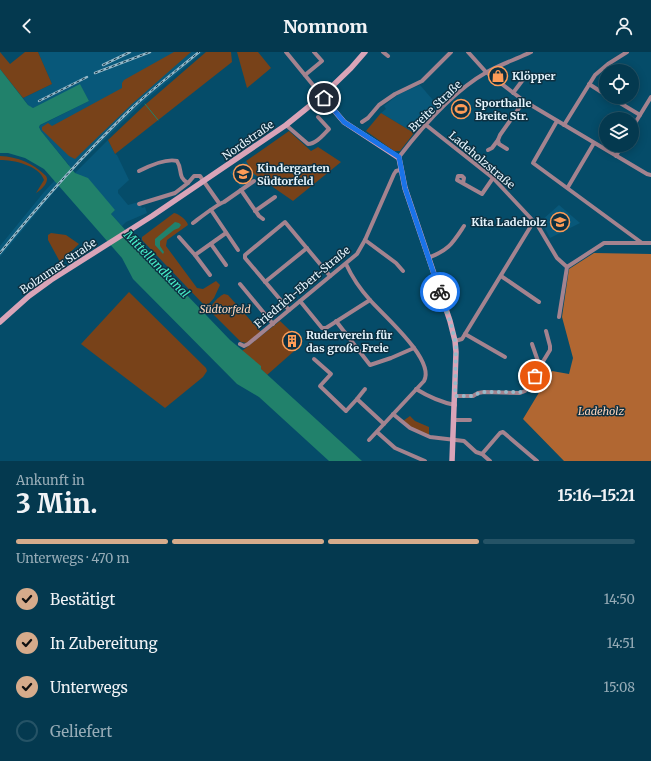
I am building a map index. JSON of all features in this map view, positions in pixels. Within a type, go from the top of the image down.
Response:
[{"type":"main road","name":"Nordstraße","points":[[130,230],[286,126],[322,96],[365,52]]},
{"type":"main road","points":[[322,96],[344,122],[399,157],[400,170],[405,188],[450,321],[455,341],[455,404],[452,461]]},
{"type":"main road","name":"Bolzumer Straße","points":[[0,322],[40,288],[130,230]]},
{"type":"street","points":[[286,52],[322,96]]},
{"type":"street","points":[[305,75],[322,61],[314,52]]},
{"type":"street","points":[[383,52],[388,56]]},
{"type":"street","points":[[362,122],[367,119],[379,105],[395,94],[422,81],[451,52]]},
{"type":"street","points":[[468,52],[486,72],[524,101],[616,156],[651,175]]},
{"type":"street","name":"Breite Straße","points":[[399,157],[426,125],[458,92],[486,72],[531,52]]},
{"type":"street","points":[[564,125],[595,75],[627,52]]},
{"type":"street","points":[[513,93],[525,77],[527,78]]},
{"type":"street","points":[[589,84],[599,90]]},
{"type":"street","points":[[622,104],[640,115],[651,97]]},
{"type":"street","points":[[488,150],[492,148],[498,140],[524,101]]},
{"type":"street","points":[[286,126],[310,145],[329,129],[318,117]]},
{"type":"street","points":[[557,121],[533,163],[568,187],[642,243]]},
{"type":"street","name":"Ladeholzstraße","points":[[426,125],[493,178],[534,221],[556,258],[567,267]]},
{"type":"street","points":[[498,140],[499,144],[507,149]]},
{"type":"street","points":[[568,187],[594,143]]},
{"type":"street","points":[[616,156],[618,152]]},
{"type":"street","points":[[139,171],[159,163],[174,160],[179,163],[182,179],[188,183]]},
{"type":"street","name":"Friedrich-Ebert-Straße","points":[[240,344],[242,346],[246,346],[357,254],[365,240],[394,174],[396,171],[400,170]]},
{"type":"street","points":[[139,204],[175,193],[196,175],[200,176],[219,204]]},
{"type":"street","points":[[463,183],[482,194],[493,178]]},
{"type":"street","points":[[193,223],[254,181]]},
{"type":"street","points":[[241,190],[255,211],[263,219]]},
{"type":"street","points":[[255,211],[275,197]]},
{"type":"street","points":[[211,210],[238,250]]},
{"type":"street","points":[[455,341],[462,339],[534,221]]},
{"type":"street","points":[[288,310],[245,258],[245,255],[285,222],[330,276]]},
{"type":"street","points":[[428,258],[446,250],[464,226]]},
{"type":"street","points":[[195,255],[226,233]]},
{"type":"street","points":[[179,237],[210,275]]},
{"type":"street","points":[[365,240],[396,262],[403,271]]},
{"type":"street","points":[[559,317],[567,267],[604,243],[651,243]]},
{"type":"street","points":[[211,244],[226,265]]},
{"type":"street","points":[[265,282],[307,248]]},
{"type":"street","points":[[346,264],[359,286],[370,300],[400,330],[414,348],[426,373],[424,381],[394,411],[370,440]]},
{"type":"street","points":[[501,276],[539,302]]},
{"type":"street","points":[[240,284],[273,324]]},
{"type":"street","points":[[300,301],[322,328],[326,328],[370,300]]},
{"type":"street","points":[[336,321],[370,365],[414,348]]},
{"type":"street","points":[[455,396],[473,396],[481,392],[520,393],[525,391],[550,350],[546,330]]},
{"type":"street","points":[[465,334],[505,358]]},
{"type":"street","points":[[532,344],[540,367]]},
{"type":"street","points":[[314,358],[331,374],[320,386],[346,411],[365,389]]},
{"type":"street","points":[[523,367],[529,384]]},
{"type":"street","points":[[416,389],[442,402],[455,404]]},
{"type":"street","points":[[357,399],[384,424]]},
{"type":"street","points":[[393,414],[410,428],[430,437],[464,441],[476,452],[482,454],[490,461]]},
{"type":"street","points":[[454,420],[470,420]]},
{"type":"street","points":[[377,432],[395,448],[425,461]]},
{"type":"street","points":[[482,454],[500,433],[503,432],[537,461]]},
{"type":"shaded area","points":[[38,52],[203,52],[149,97],[80,163],[0,257],[0,246],[44,192],[69,165],[41,131],[39,126],[89,101],[80,85],[33,108],[30,107],[23,98],[52,84]]},
{"type":"shaded area","points":[[420,85],[438,106],[428,115],[427,114],[416,127],[418,129],[414,133],[381,113],[386,109],[384,106],[399,94]]},
{"type":"shaded area","points":[[108,140],[129,180],[118,190],[118,193],[128,205],[139,202],[142,208],[145,207],[147,213],[126,222],[122,226],[111,214],[115,210],[75,173]]},
{"type":"shaded area","name":"Kindergarten Südtorfeld","points":[[246,161],[256,175],[241,188],[230,172]]},
{"type":"shaded area","name":"Kita Ladeholz","points":[[559,205],[580,223],[550,238],[541,221]]},
{"type":"green space","points":[[0,52],[10,64],[25,52],[38,52],[52,84],[23,98],[0,69]]},
{"type":"green space","points":[[174,52],[191,52],[133,103],[75,159],[69,156],[42,130],[42,127],[48,123],[52,126],[122,88],[122,83],[124,80]]},
{"type":"green space","points":[[206,52],[231,52],[232,62],[115,154],[108,140],[146,104]]},
{"type":"green space","points":[[237,52],[258,52],[271,68],[247,88]]},
{"type":"green space","points":[[381,113],[414,133],[400,151],[394,151],[366,131]]},
{"type":"green space","points":[[289,131],[311,151],[318,147],[341,162],[293,201],[254,174],[246,161]]},
{"type":"green space","points":[[0,156],[19,159],[30,164],[46,176],[46,183],[36,193],[44,180],[41,175],[25,164],[0,160]]},
{"type":"green space","points":[[174,213],[186,221],[188,225],[167,240],[166,246],[197,288],[203,289],[216,281],[220,285],[214,298],[206,307],[142,240],[142,237]]},
{"type":"green space","points":[[51,233],[66,235],[79,244],[60,262],[48,240],[48,235]]},
{"type":"green space","name":"Ladeholz","points":[[594,253],[651,254],[651,461],[564,461],[523,419],[552,371],[569,374],[573,358],[562,317],[569,269]]},
{"type":"green space","points":[[129,292],[206,368],[207,371],[203,377],[165,408],[81,344]]},
{"type":"green space","name":"Südtorfeld","points":[[224,294],[228,295],[261,332],[247,343],[241,342],[210,311],[215,301]]},
{"type":"green space","points":[[280,321],[300,340],[301,345],[267,375],[242,351]]},
{"type":"green space","points":[[410,416],[415,421],[429,427],[429,435],[410,427],[403,421]]},
{"type":"water","name":"Mittellandkanal","points":[[0,69],[28,105],[33,108],[80,84],[89,101],[40,125],[39,127],[41,131],[75,173],[88,178],[115,210],[111,214],[137,243],[230,340],[261,366],[261,369],[362,461],[329,461],[259,397],[237,384],[133,279],[122,258],[44,169],[25,158],[8,153],[0,153]]},
{"type":"water","points":[[175,222],[181,225],[179,228],[160,241],[160,246],[164,252],[163,254],[155,245],[155,239]]},
{"type":"waterway","points":[[145,104],[158,120]]},
{"type":"railway","points":[[103,65],[130,52]]},
{"type":"railway","points":[[95,73],[150,52]]},
{"type":"railway","points":[[0,253],[31,215],[96,143],[147,94],[199,52]]},
{"type":"railway","points":[[39,101],[87,77]]},
{"type":"way so far","points":[[440,292],[451,324],[456,345],[455,396],[469,397],[481,392],[520,393],[525,391],[535,376]]},
{"type":"place","name":"Klöpper","points":[[498,76]]},
{"type":"place","name":"Sporthalle Breite Str.","points":[[461,109]]},
{"type":"place","name":"Kindergarten Südtorfeld","points":[[243,174]]},
{"type":"place","name":"Kita Ladeholz","points":[[560,222]]},
{"type":"place","name":"Ruderverein für das große Freie","points":[[292,341]]},
{"type":"route","points":[[324,98],[344,122],[399,157],[400,170],[405,188],[440,292]]}]
